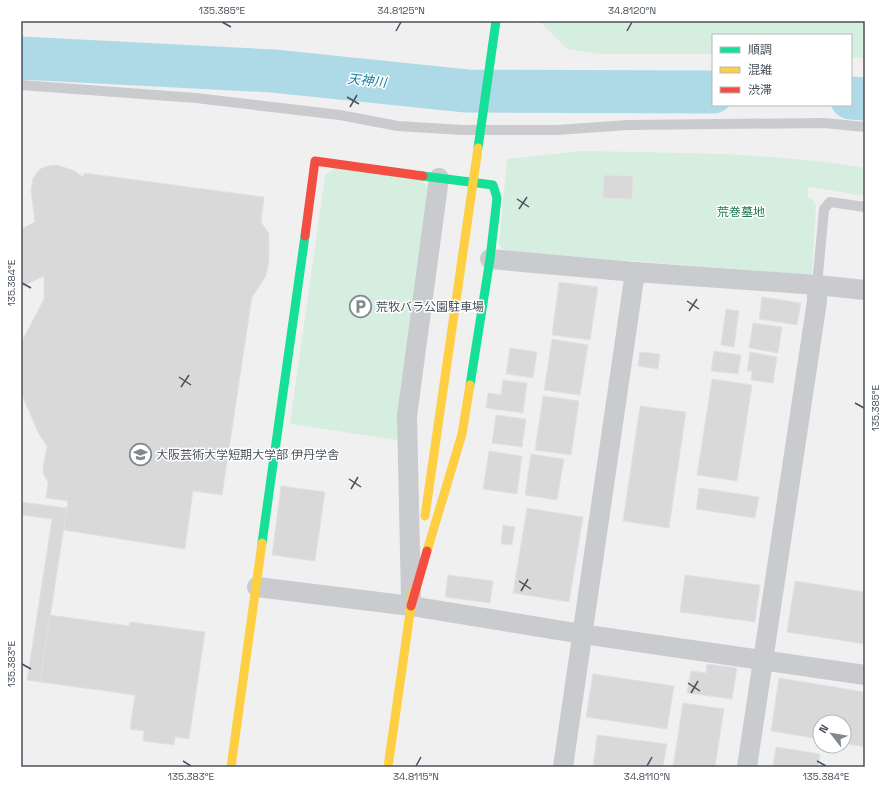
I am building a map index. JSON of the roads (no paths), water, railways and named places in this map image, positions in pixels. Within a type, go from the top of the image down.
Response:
[{"type":"street","points":[[388,767],[496,21]]},
{"type":"street","points":[[231,767],[315,161],[492,185],[497,198],[490,259],[462,434],[411,606]]},
{"type":"street","points":[[411,606],[407,416],[439,178]]},
{"type":"street","points":[[490,259],[865,290]]},
{"type":"street","points":[[562,767],[635,272]]},
{"type":"street","points":[[747,767],[817,301],[817,285]]},
{"type":"street","points":[[257,587],[411,606],[582,634],[865,675]]},
{"type":"lane","points":[[21,85],[196,98],[340,115],[398,126],[480,130],[556,130],[628,125],[816,123],[865,127]]},
{"type":"lane","points":[[817,285],[824,209],[830,202],[865,207]]},
{"type":"waterway","name":"天神川","points":[[21,58],[273,71],[467,91],[712,92]]},
{"type":"waterway","name":"天神川","points":[[852,98],[865,99]]},
{"type":"place","name":"荒牧バラ公園駐車場","points":[[361,307]]},
{"type":"place","name":"大阪芸術大学短期大学部 伊丹学舎","points":[[140,455]]},
{"type":"park label","name":"荒巻墓地","points":[[741,212]]}]
